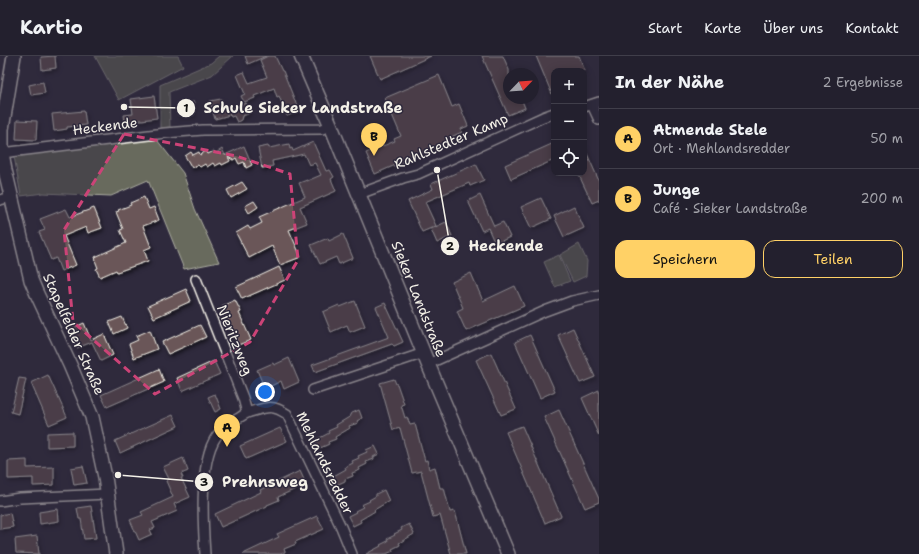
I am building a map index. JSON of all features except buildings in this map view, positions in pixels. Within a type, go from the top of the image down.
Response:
[{"type":"main road","name":"Stapelfelder Straße","points":[[14,56],[2,129],[2,154],[6,199],[37,294],[90,411],[97,436],[108,494],[116,554]]},
{"type":"main road","name":"Sieker Landstraße","points":[[301,56],[508,554]]},
{"type":"street","points":[[592,104],[599,120]]},
{"type":"street","name":"Rahlstedter Kamp","points":[[359,194],[402,178],[418,174],[551,114]]},
{"type":"street","name":"Heckende","points":[[2,154],[165,133],[203,130],[322,129],[331,126]]},
{"type":"street","name":"Nieritzweg","points":[[196,279],[244,398],[248,413]]},
{"type":"street","name":"Mehlandsredder","points":[[313,390],[426,358],[572,301],[599,295]]},
{"type":"street","name":"Mehlandsredder","points":[[205,554],[202,510],[208,454],[219,433],[248,413],[266,407],[278,407],[287,414],[352,554]]},
{"type":"street","points":[[0,501],[20,498],[108,494]]},
{"type":"highlighted area","points":[[124,134],[236,156],[290,174],[298,260],[250,342],[155,394],[73,322],[64,230]]},
{"type":"green space","points":[[95,56],[178,56],[183,66],[119,100]]},
{"type":"green space","points":[[219,56],[233,56],[212,75],[169,92],[170,127],[160,128],[160,85],[211,63]]},
{"type":"green space","points":[[157,140],[183,173],[195,209],[219,262],[184,269],[148,180],[111,196],[43,193],[21,196],[14,156]]},
{"type":"green space","points":[[579,244],[587,261],[586,276],[573,282],[560,255]]},
{"type":"green space","points":[[559,255],[570,281],[555,287],[544,262]]},
{"type":"place","name":"Schule Sieker Landstraße","points":[[124,107]]},
{"type":"place","name":"Junge","points":[[374,156]]},
{"type":"place","name":"Heckende","points":[[437,170]]},
{"type":"place","name":"Atmende Stele","points":[[227,447]]},
{"type":"place","name":"Prehnsweg","points":[[118,475]]}]
